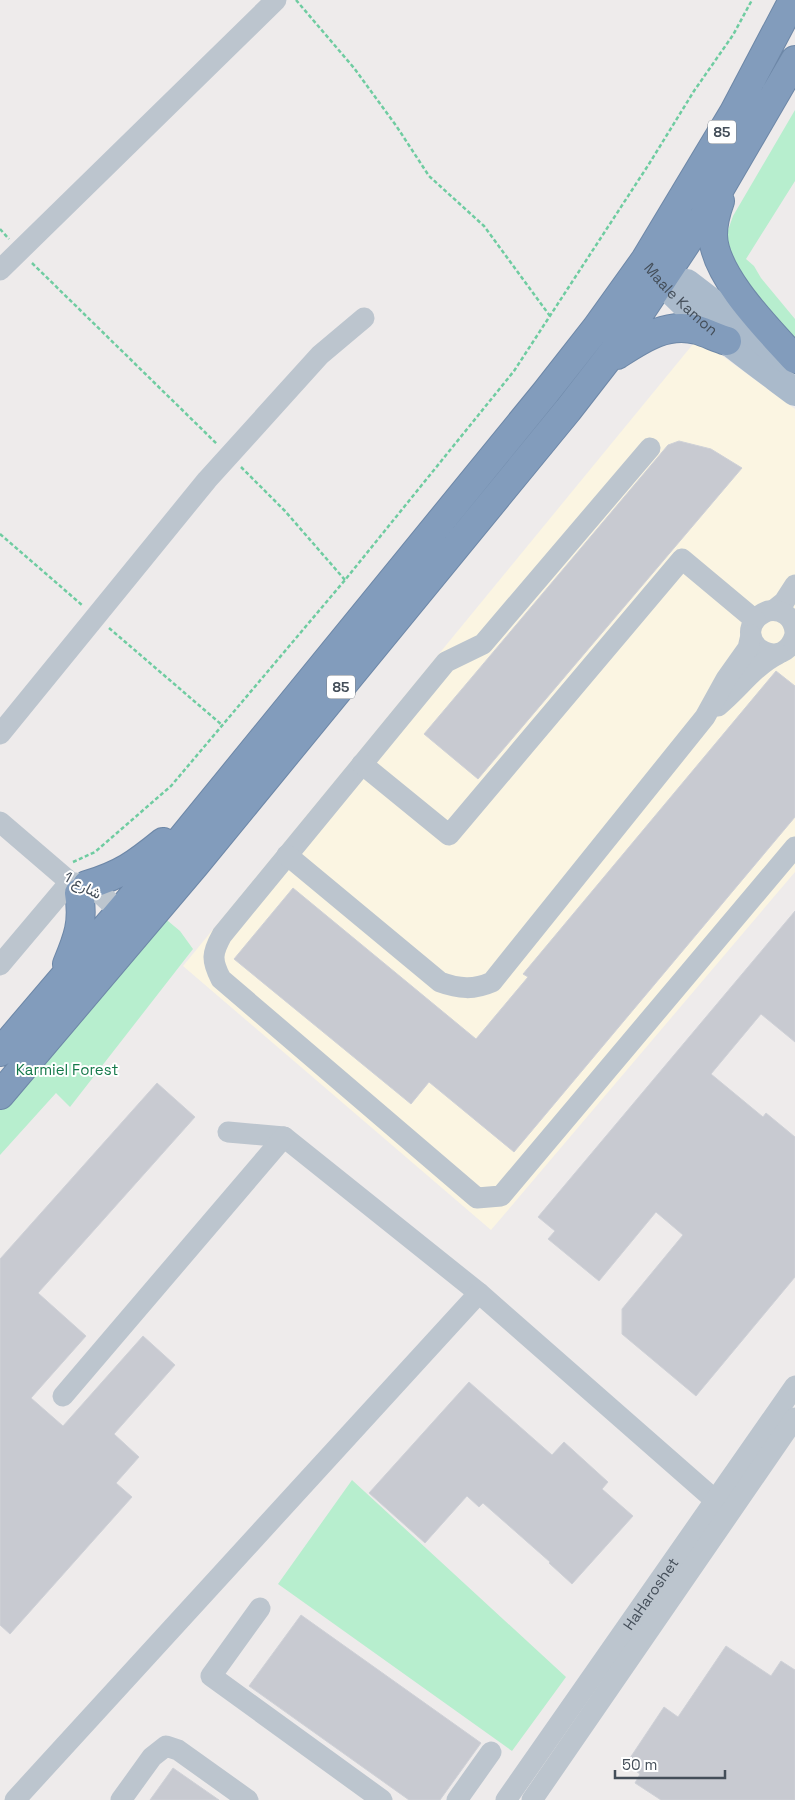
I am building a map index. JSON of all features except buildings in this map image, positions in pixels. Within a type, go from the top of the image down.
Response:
[{"type":"highway","name":"85","points":[[0,1094],[195,865],[620,343],[659,270],[734,112],[793,0]]},
{"type":"highway","name":"85","points":[[0,1052],[204,811],[597,327],[659,270],[703,218],[795,60]]},
{"type":"highway","points":[[735,164],[715,214],[713,235],[716,252],[721,266],[737,290],[795,359]]},
{"type":"highway","points":[[603,364],[644,337],[662,330],[677,328],[696,330],[727,341]]},
{"type":"highway","points":[[60,982],[78,938],[81,922],[73,882],[120,873],[140,862],[204,811]]},
{"type":"main road","name":"Maale Kamon","points":[[659,270],[727,341],[795,392]]},
{"type":"main road","name":"Maale Kamon","points":[[659,270],[795,365]]},
{"type":"street","points":[[0,270],[276,0]]},
{"type":"street","points":[[0,734],[206,480],[320,355],[364,318]]},
{"type":"street","points":[[650,448],[483,644],[446,662],[222,934],[214,950],[214,966],[221,979],[477,1198],[500,1196],[795,847]]},
{"type":"street","points":[[362,764],[448,836],[682,559],[753,628],[758,648],[768,654],[792,640]]},
{"type":"street","points":[[287,855],[440,982],[454,988],[469,989],[481,987],[492,982],[705,717],[726,679],[748,648],[753,628],[764,613],[774,610],[784,602],[795,585]]},
{"type":"street","points":[[774,610],[786,614],[791,620],[792,640]]},
{"type":"street","points":[[705,717],[734,693],[760,665],[792,640]]},
{"type":"street","name":"شارع 1","points":[[0,822],[73,882],[103,896],[115,916],[135,936]]},
{"type":"street","points":[[0,964],[73,882]]},
{"type":"street","points":[[228,1132],[284,1137],[479,1293],[716,1501]]},
{"type":"street","points":[[63,1396],[284,1137]]},
{"type":"street","points":[[15,1800],[479,1293]]},
{"type":"street","name":"HaHaroshet","points":[[506,1800],[795,1386]]},
{"type":"street","name":"HaHaroshet","points":[[532,1800],[795,1418]]},
{"type":"street","points":[[260,1608],[211,1676],[382,1800]]},
{"type":"street","points":[[121,1800],[152,1757],[166,1746],[178,1750],[248,1800]]},
{"type":"street","points":[[457,1800],[490,1752]]},
{"type":"path","points":[[296,0],[354,68],[397,126],[429,176],[484,226],[550,316]]},
{"type":"path","points":[[73,882],[95,852],[171,786],[345,580],[514,371],[649,164],[694,91],[734,35],[752,0]]},
{"type":"path","points":[[0,229],[19,251],[285,511],[345,580]]},
{"type":"path","points":[[0,534],[222,725]]},
{"type":"shaded area","points":[[698,338],[795,409],[795,872],[491,1230],[183,966]]},
{"type":"green space","points":[[795,110],[795,181],[746,259],[754,266],[761,278],[795,319],[795,345],[774,322],[727,253],[727,233],[733,216]]},
{"type":"green space","name":"Karmiel Forest","points":[[162,916],[180,931],[193,949],[70,1107],[56,1093],[0,1155],[0,1108]]},
{"type":"green space","points":[[352,1480],[566,1677],[512,1751],[278,1584]]}]
